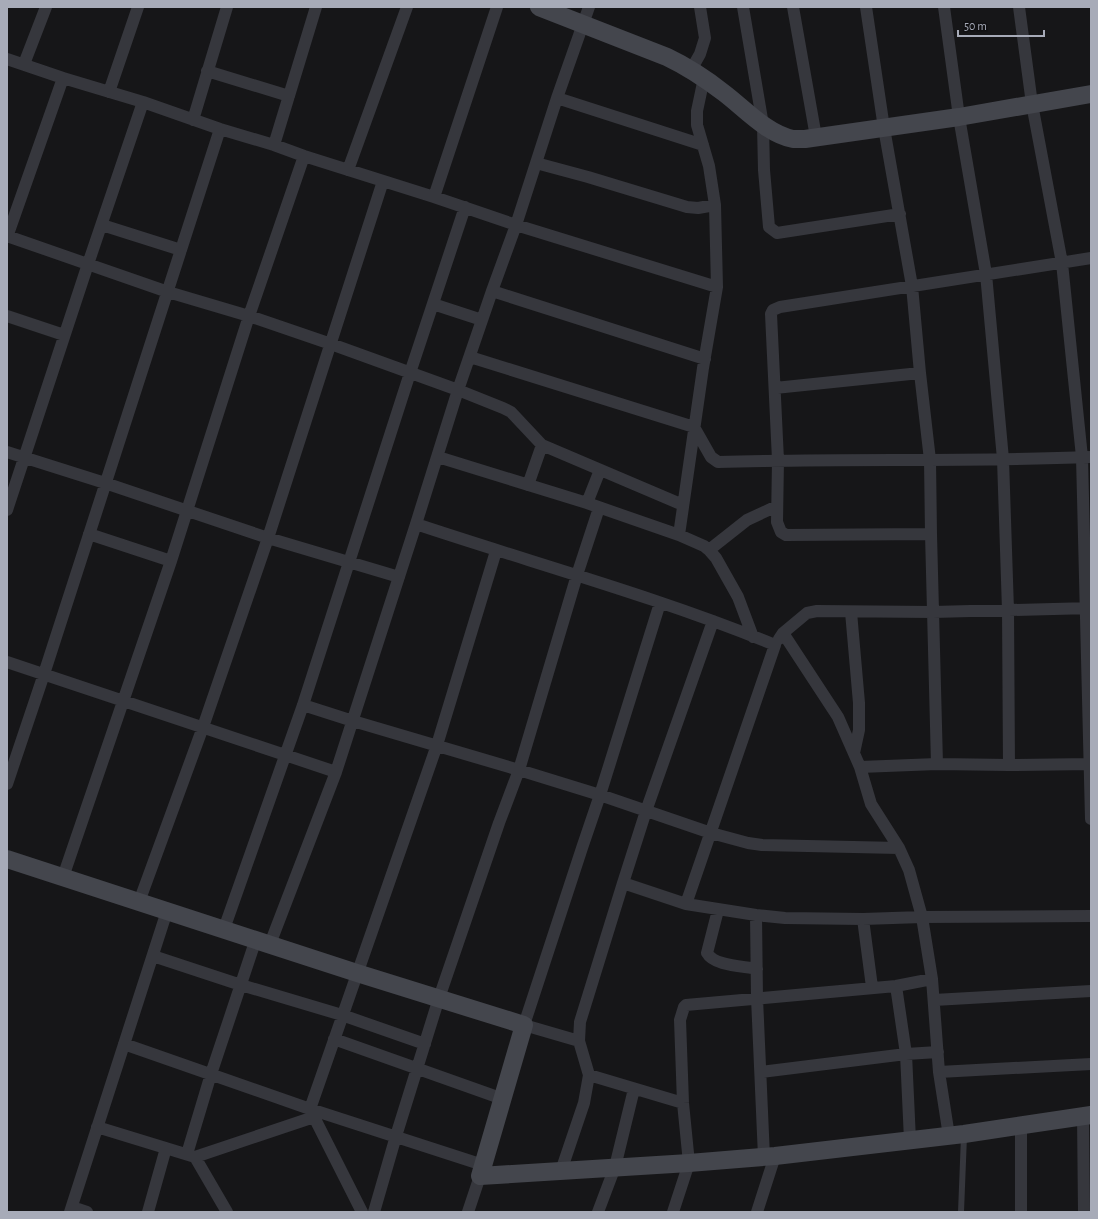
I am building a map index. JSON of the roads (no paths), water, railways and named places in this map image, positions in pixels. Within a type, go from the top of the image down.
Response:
[{"type":"street","points":[[24,64],[46,7]]},
{"type":"street","points":[[109,92],[138,7]]},
{"type":"street","points":[[193,120],[227,7]]},
{"type":"street","points":[[274,145],[316,7]]},
{"type":"street","points":[[348,170],[407,7]]},
{"type":"street","points":[[434,197],[497,7]]},
{"type":"street","points":[[539,7],[667,57],[698,74],[763,125],[778,134],[793,139],[960,117],[1091,94]]},
{"type":"street","points":[[226,1212],[191,1156],[211,1074],[241,985],[263,942],[336,772],[438,457],[458,390],[516,225],[589,7]]},
{"type":"street","points":[[679,535],[694,427],[717,287],[715,205],[709,166],[697,125],[696,111],[698,74],[705,38],[700,7]]},
{"type":"street","points":[[743,7],[763,125],[764,170],[769,228],[778,233],[900,214]]},
{"type":"street","points":[[793,7],[816,137]]},
{"type":"street","points":[[866,7],[884,128],[912,286],[930,460],[937,764]]},
{"type":"street","points":[[944,7],[960,117],[986,274],[1002,459],[1008,610],[1009,765]]},
{"type":"street","points":[[1019,7],[1032,104],[1062,263],[1086,457],[1091,819]]},
{"type":"street","points":[[7,59],[63,78],[144,102],[220,129],[383,180],[516,225],[717,287]]},
{"type":"street","points":[[207,71],[289,96]]},
{"type":"street","points":[[63,78],[11,210],[7,237],[168,292],[249,316],[458,390],[511,412],[542,445],[683,504]]},
{"type":"street","points":[[558,98],[703,145]]},
{"type":"street","points":[[7,510],[64,335],[144,102]]},
{"type":"street","points":[[7,784],[220,129]]},
{"type":"street","points":[[64,877],[172,561],[249,316],[304,156]]},
{"type":"street","points":[[536,163],[588,177],[687,208],[715,205]]},
{"type":"street","points":[[139,902],[203,727],[268,538],[383,180]]},
{"type":"street","points":[[224,929],[303,705],[465,207]]},
{"type":"street","points":[[102,225],[181,250]]},
{"type":"street","points":[[931,534],[786,535],[780,532],[776,522],[778,460],[771,314],[775,308],[1091,258]]},
{"type":"street","points":[[492,292],[705,359]]},
{"type":"street","points":[[433,304],[482,320]]},
{"type":"street","points":[[7,316],[64,335]]},
{"type":"street","points":[[470,357],[694,427],[711,457],[718,462],[1086,457]]},
{"type":"street","points":[[775,388],[920,374]]},
{"type":"street","points":[[528,485],[542,445]]},
{"type":"street","points":[[7,452],[188,510],[268,538],[399,577]]},
{"type":"street","points":[[438,457],[587,503],[695,541],[710,550],[716,558],[738,597],[753,637]]},
{"type":"street","points":[[587,503],[600,470]]},
{"type":"street","points":[[710,550],[747,520],[777,506]]},
{"type":"street","points":[[374,1212],[439,998],[499,823],[519,770],[577,575],[599,508]]},
{"type":"street","points":[[416,524],[496,551],[577,575],[713,621],[774,646]]},
{"type":"street","points":[[89,534],[172,561]]},
{"type":"street","points":[[362,1212],[312,1113],[342,1015],[437,745],[496,551]]},
{"type":"street","points":[[468,1212],[524,1025],[600,795],[660,603]]},
{"type":"street","points":[[686,904],[774,646],[783,633],[807,613],[817,611],[933,612],[1088,608]]},
{"type":"street","points":[[851,612],[859,703],[859,730],[854,753]]},
{"type":"street","points":[[561,1171],[584,1103],[589,1076],[578,1041],[580,1022],[646,811],[713,621]]},
{"type":"street","points":[[783,633],[838,717],[860,767],[871,804],[899,848],[908,870],[922,917],[932,979],[939,1072],[957,1135]]},
{"type":"street","points":[[7,662],[336,772]]},
{"type":"street","points":[[303,705],[600,795],[711,833],[748,843],[762,845],[899,848]]},
{"type":"street","points":[[860,767],[937,764],[1091,764]]},
{"type":"street","points":[[7,859],[357,973],[578,1041]]},
{"type":"street","points":[[623,883],[686,904],[718,910],[785,918],[863,919],[922,917],[1091,916]]},
{"type":"street","points":[[87,1212],[71,1210],[167,910]]},
{"type":"street","points":[[718,910],[707,953],[709,957],[716,962],[757,969]]},
{"type":"street","points":[[756,915],[757,998],[761,1072],[769,1157],[757,1212]]},
{"type":"street","points":[[863,919],[872,987]]},
{"type":"street","points":[[153,956],[241,985],[342,1015],[425,1044]]},
{"type":"street","points":[[673,1212],[689,1163],[683,1103],[680,1020],[686,1005],[896,986],[932,979]]},
{"type":"street","points":[[896,986],[906,1054],[910,1140]]},
{"type":"street","points":[[934,1000],[1091,991]]},
{"type":"street","points":[[334,1039],[503,1098]]},
{"type":"street","points":[[124,1044],[211,1074],[312,1113],[396,1136],[481,1170],[561,1171],[769,1157],[957,1135],[1087,1116],[1084,1212]]},
{"type":"street","points":[[761,1072],[906,1054],[938,1052]]},
{"type":"street","points":[[939,1072],[1091,1064]]},
{"type":"street","points":[[589,1076],[683,1103]]},
{"type":"street","points":[[598,1212],[615,1167],[634,1089]]},
{"type":"street","points":[[97,1127],[191,1156],[312,1113]]},
{"type":"street","points":[[1021,1126],[1021,1212]]},
{"type":"street","points":[[148,1212],[166,1148]]},
{"type":"lane","points":[[957,1135],[961,1212]]}]
